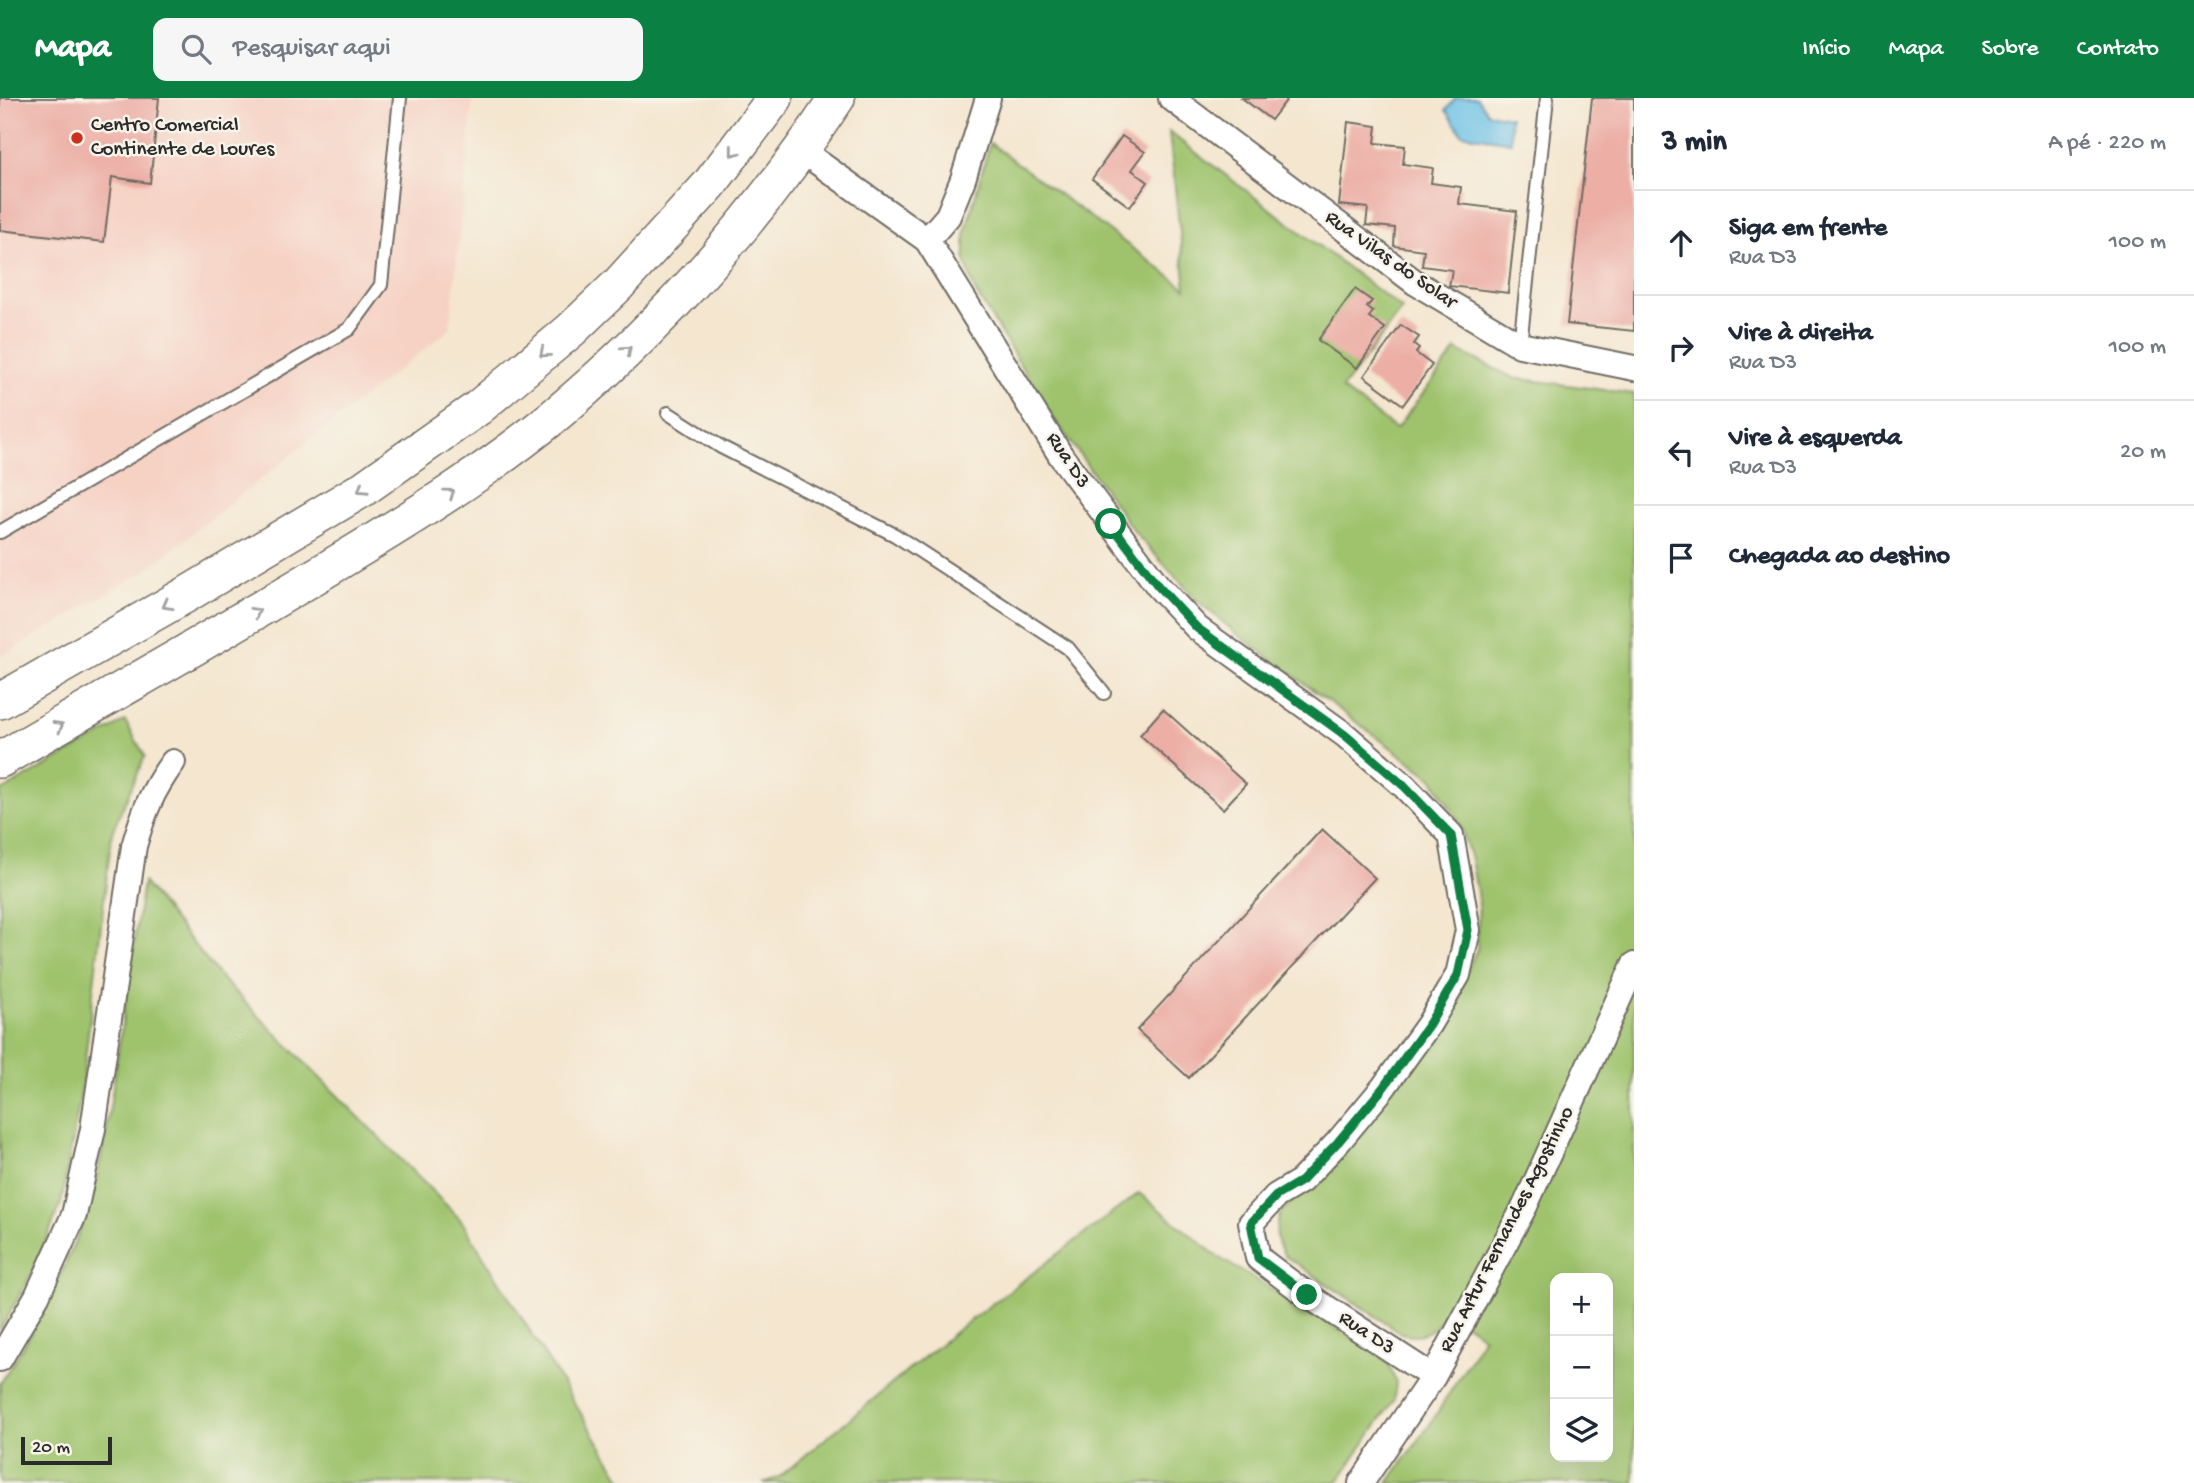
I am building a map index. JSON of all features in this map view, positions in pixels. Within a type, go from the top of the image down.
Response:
[{"type":"main road","points":[[0,701],[184,596],[363,489],[478,408],[571,330],[636,267],[709,185],[775,98]]},
{"type":"main road","points":[[0,760],[274,602],[444,498],[552,417],[656,324],[719,256],[802,151],[837,98]]},
{"type":"street","points":[[927,240],[948,216],[963,179],[988,98]]},
{"type":"street","name":"Rua Vilas do Solar","points":[[1174,99],[1313,207],[1416,282],[1520,345],[1634,368]]},
{"type":"street","name":"Rua D3","points":[[802,151],[927,240],[1061,456],[1158,586],[1197,628],[1345,735],[1404,786],[1451,835],[1468,930],[1458,975],[1429,1024],[1383,1088],[1338,1142],[1301,1181],[1276,1196],[1251,1223],[1258,1258],[1307,1295],[1433,1377]]},
{"type":"street","points":[[0,1359],[37,1296],[74,1215],[93,1129],[134,846],[146,805],[173,762]]},
{"type":"street","name":"Rua Artur Fernandes Agostinho","points":[[1361,1483],[1433,1377],[1525,1206],[1634,965]]},
{"type":"lane","points":[[0,532],[349,329],[381,285],[401,98]]},
{"type":"lane","points":[[1520,345],[1548,98]]},
{"type":"lane","points":[[668,413],[721,447],[907,543],[1068,648],[1104,693]]},
{"type":"shaded area","points":[[0,98],[473,98],[450,329],[145,571],[0,657]]},
{"type":"green space","points":[[1169,132],[1402,309],[1342,389],[1396,429],[1456,350],[1514,378],[1634,394],[1634,1483],[1388,1483],[1431,1423],[1484,1337],[1446,1310],[1439,1323],[1429,1331],[1416,1335],[1401,1333],[1285,1256],[1279,1245],[1277,1224],[1281,1212],[1335,1159],[1449,1010],[1477,949],[1479,903],[1471,859],[1459,822],[1432,778],[1237,634],[1199,602],[1136,534],[1050,413],[975,291],[965,260],[965,233],[990,143],[1186,288]]},
{"type":"green space","points":[[125,721],[145,756],[112,832],[81,1093],[61,1204],[34,1269],[0,1331],[0,792]]},
{"type":"green space","points":[[143,882],[220,977],[461,1220],[624,1483],[0,1483],[0,1384],[33,1330],[65,1265],[92,1200],[106,1134]]},
{"type":"green space","points":[[1139,1193],[1218,1257],[1377,1353],[1389,1365],[1396,1382],[1394,1400],[1337,1483],[763,1483],[778,1478],[956,1331]]},
{"type":"water","points":[[1456,98],[1477,98],[1488,113],[1510,117],[1511,142],[1462,134],[1446,110]]},
{"type":"building","name":"Centro Comercial Continente de Loures","points":[[0,98],[159,98],[150,183],[112,177],[104,242],[0,230]]},
{"type":"building","points":[[1242,98],[1288,98],[1271,120]]},
{"type":"building","points":[[1592,98],[1634,98],[1634,331],[1567,324]]},
{"type":"building","points":[[1348,122],[1377,126],[1375,143],[1405,146],[1403,164],[1433,168],[1431,183],[1461,187],[1459,204],[1517,211],[1508,293],[1449,286],[1452,270],[1422,266],[1424,250],[1394,246],[1395,228],[1366,225],[1368,208],[1339,205]]},
{"type":"building","points":[[1122,136],[1145,152],[1132,170],[1148,182],[1130,207],[1092,179]]},
{"type":"building","points":[[1355,289],[1372,301],[1367,307],[1373,312],[1369,317],[1385,328],[1357,368],[1318,340]]},
{"type":"building","points":[[1401,325],[1419,337],[1414,344],[1419,348],[1416,353],[1432,365],[1403,405],[1364,376]]},
{"type":"building","points":[[1163,709],[1246,784],[1223,809],[1140,735]]},
{"type":"building","points":[[1322,829],[1375,878],[1189,1078],[1137,1030]]},
{"type":"place","name":"Centro Comercial Continente de Loures","points":[[77,138]]},
{"type":"route","points":[[1111,524],[1158,586],[1197,628],[1345,735],[1404,786],[1451,835],[1468,930],[1458,975],[1429,1024],[1383,1088],[1338,1142],[1301,1181],[1276,1196],[1251,1223],[1258,1258],[1307,1295]]}]
